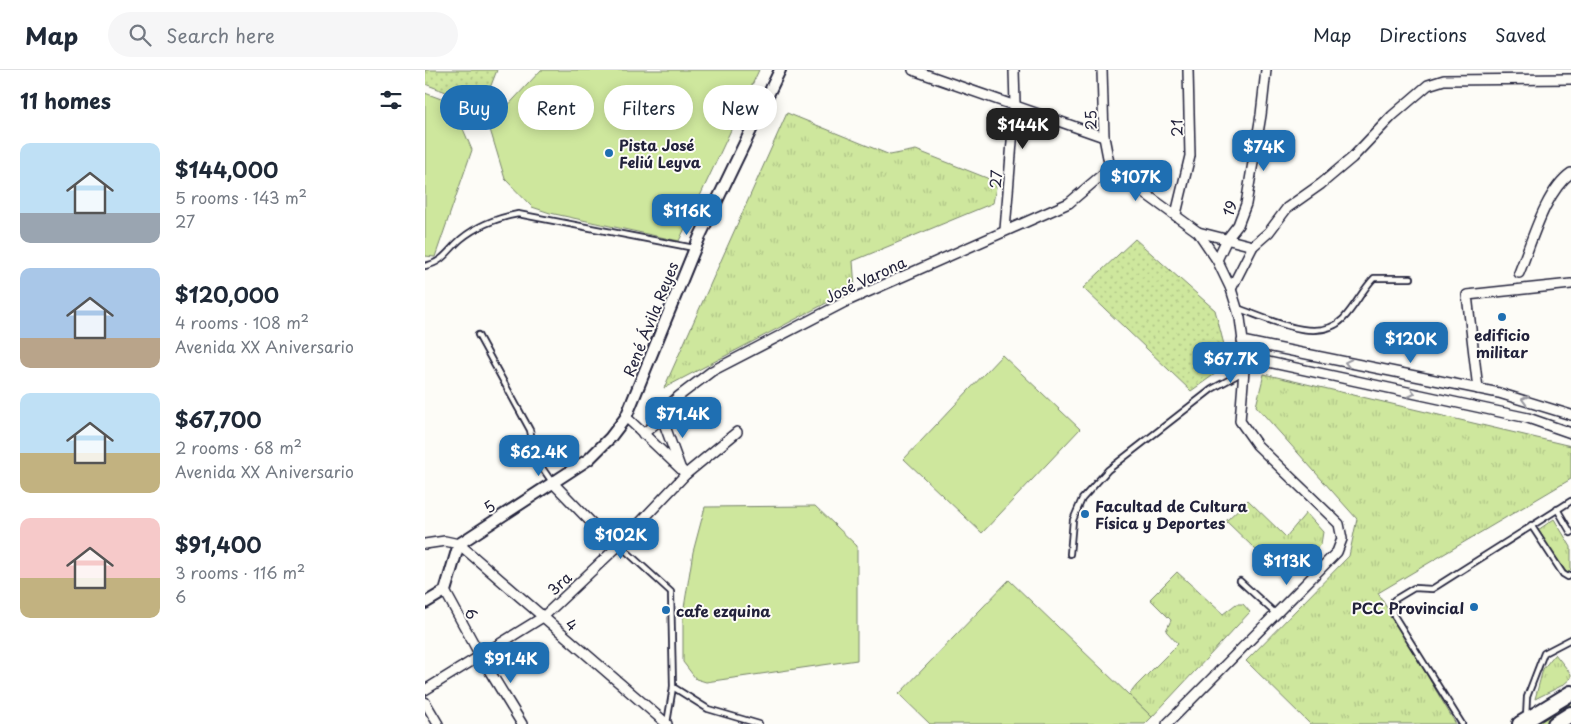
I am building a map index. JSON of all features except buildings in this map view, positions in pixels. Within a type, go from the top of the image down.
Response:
[{"type":"main road","points":[[1523,722],[1571,693]]},
{"type":"main road","points":[[1555,724],[1571,714]]},
{"type":"street","name":"René Ávila Reyes","points":[[626,417],[695,249],[780,70]]},
{"type":"street","points":[[913,70],[924,72],[1104,137]]},
{"type":"street","name":"27","points":[[1005,230],[1015,104],[1015,70]]},
{"type":"street","name":"25","points":[[1102,70],[1104,137],[1110,168]]},
{"type":"street","name":"21","points":[[1176,214],[1190,156],[1188,70]]},
{"type":"street","name":"19","points":[[1217,260],[1227,239],[1238,226],[1247,204],[1261,115],[1265,70]]},
{"type":"street","points":[[1443,80],[1446,70]]},
{"type":"street","points":[[1231,288],[1253,246],[1269,232],[1287,208],[1352,158],[1392,116],[1428,85],[1443,80],[1571,79]]},
{"type":"street","points":[[1110,168],[1176,214],[1198,232],[1217,260],[1231,288],[1237,308],[1245,357],[1240,421],[1257,446],[1339,524],[1342,539],[1337,552],[1167,724]]},
{"type":"street","name":"José Varona","points":[[643,434],[663,418],[667,407],[679,396],[712,371],[845,302],[1069,203],[1110,168]]},
{"type":"street","points":[[1519,273],[1549,201],[1571,173]]},
{"type":"street","points":[[1198,232],[1253,246]]},
{"type":"street","points":[[1478,390],[1467,295],[1571,284]]},
{"type":"street","points":[[1242,341],[1538,403],[1571,414]]},
{"type":"street","points":[[1245,357],[1528,418],[1571,433]]},
{"type":"street","points":[[626,417],[684,472]]},
{"type":"street","name":"5","points":[[459,544],[589,459],[610,438],[626,417]]},
{"type":"street","points":[[663,418],[684,472]]},
{"type":"street","name":"3ra","points":[[425,690],[543,617],[616,548],[684,472],[737,432]]},
{"type":"street","points":[[553,482],[616,548]]},
{"type":"street","points":[[425,544],[445,541],[459,544],[445,591],[425,603]]},
{"type":"street","name":"4","points":[[459,544],[667,724]]},
{"type":"street","name":"6","points":[[445,591],[481,657],[522,724]]},
{"type":"street","points":[[425,702],[438,724]]},
{"type":"lane","points":[[425,266],[437,264],[461,239],[479,227],[498,217],[518,214],[695,249]]},
{"type":"lane","points":[[1237,308],[1286,325],[1306,329],[1327,330],[1345,317],[1374,278],[1411,278]]},
{"type":"lane","points":[[478,335],[530,430],[536,459],[553,482]]},
{"type":"lane","points":[[1070,554],[1073,520],[1082,499],[1107,470],[1204,395],[1243,372]]},
{"type":"lane","points":[[1462,724],[1393,614],[1394,600],[1414,588],[1432,590],[1571,501]]},
{"type":"lane","points":[[1557,510],[1571,533]]},
{"type":"lane","points":[[1531,526],[1563,574],[1568,577],[1571,575]]},
{"type":"lane","points":[[616,548],[626,551],[671,592],[673,687],[667,724]]},
{"type":"lane","points":[[1240,581],[1276,614]]},
{"type":"lane","points":[[1523,722],[1527,697],[1544,653],[1571,639]]},
{"type":"lane","points":[[673,687],[708,709],[759,724]]},
{"type":"green space","points":[[425,70],[497,70],[491,85],[440,85],[440,90],[425,84]]},
{"type":"green space","name":"Pista José Feliú Leyva","points":[[541,70],[759,70],[752,85],[703,85],[703,130],[731,130],[679,241],[550,213],[532,207],[505,179],[490,130],[508,130],[508,106],[518,95],[518,130],[594,130],[594,85],[527,85]]},
{"type":"green space","points":[[425,93],[440,99],[440,130],[463,130],[472,150],[435,257],[425,256]]},
{"type":"green space","points":[[787,113],[890,155],[916,150],[997,182],[993,203],[853,261],[855,288],[664,388]]},
{"type":"green space","points":[[1135,239],[1215,310],[1229,364],[1191,391],[1083,288]]},
{"type":"green space","points":[[1002,355],[1080,429],[982,533],[904,459]]},
{"type":"green space","points":[[1264,374],[1571,446],[1571,479],[1378,593],[1456,724],[1310,724],[1246,661],[1349,556],[1357,519],[1256,406]]},
{"type":"green space","points":[[1248,500],[1286,537],[1306,513],[1323,532],[1321,544],[1285,578],[1226,521]]},
{"type":"green space","points":[[815,506],[857,546],[857,660],[706,682],[696,679],[683,662],[683,614],[693,552],[705,507]]},
{"type":"green space","points":[[1554,519],[1571,547],[1571,569],[1567,573],[1538,530]]},
{"type":"green space","points":[[1177,572],[1223,614],[1236,604],[1243,604],[1250,612],[1152,717],[1129,695],[1178,644],[1166,631],[1171,620],[1150,599]]},
{"type":"green space","points":[[1009,580],[1152,717],[1145,724],[930,724],[899,694]]},
{"type":"green space","points":[[1555,654],[1571,674],[1571,678],[1563,685],[1535,699],[1543,669]]},
{"type":"green space","points":[[1571,699],[1571,710],[1548,724],[1530,724]]},
{"type":"place","name":"Pista José Feliú Leyva","points":[[609,153]]},
{"type":"place","name":"edificio militar","points":[[1502,317]]},
{"type":"place","name":"Facultad de Cultura Física y Deportes","points":[[1085,514]]},
{"type":"place","name":"PCC Provincial","points":[[1474,607]]},
{"type":"place","name":"cafe ezquina","points":[[666,610]]}]
